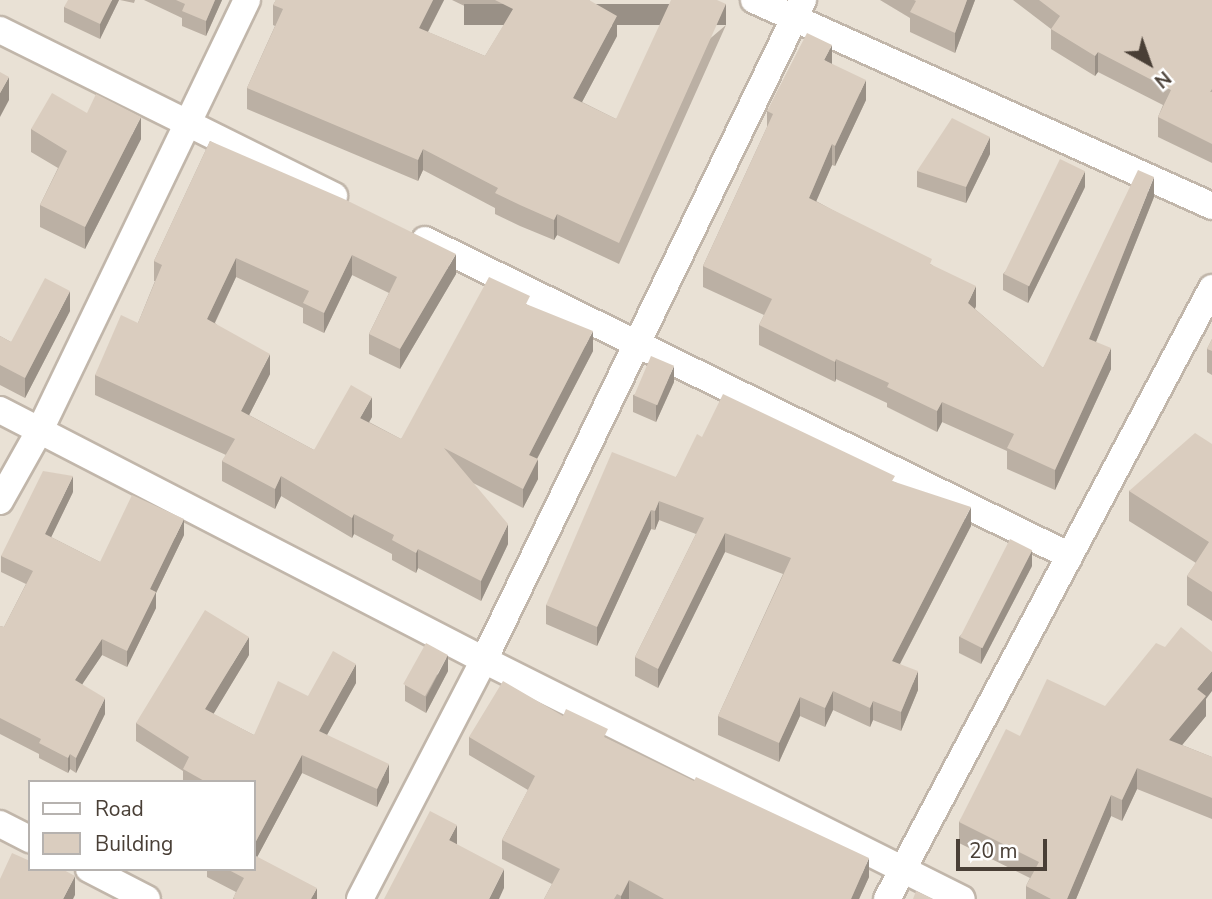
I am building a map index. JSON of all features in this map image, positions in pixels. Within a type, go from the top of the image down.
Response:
[{"type":"street","points":[[0,501],[41,428],[247,0]]},
{"type":"street","points":[[754,0],[799,9],[1212,206]]},
{"type":"street","points":[[360,899],[484,660],[799,9]]},
{"type":"street","points":[[0,30],[362,210]]},
{"type":"street","points":[[400,228],[1070,556]]},
{"type":"street","points":[[887,899],[901,867],[1212,288]]},
{"type":"street","points":[[0,410],[41,428],[484,660],[962,899]]},
{"type":"street","points":[[0,824],[28,838]]},
{"type":"street","points":[[93,871],[148,899]]},
{"type":"shaded area","points":[[0,0],[1212,0],[1212,899],[0,899]]},
{"type":"building","points":[[68,0],[112,0],[100,24],[64,7]]},
{"type":"building","points":[[176,0],[215,0],[206,21],[182,11],[185,4]]},
{"type":"building","points":[[276,0],[433,0],[419,28],[485,56],[513,9],[495,0],[589,0],[617,16],[573,98],[616,119],[671,0],[717,0],[726,4],[619,243],[557,214],[554,220],[520,205],[495,193],[498,188],[423,149],[418,160],[247,88],[283,9],[273,5]]},
{"type":"building","points":[[914,0],[967,0],[955,33],[910,12],[916,1]]},
{"type":"building","points":[[1039,0],[1212,0],[1212,144],[1158,117],[1171,90],[1098,52],[1095,56],[1051,29],[1060,16]]},
{"type":"building","points":[[807,33],[832,45],[824,60],[866,80],[835,146],[832,144],[809,198],[932,259],[930,264],[976,286],[968,303],[1043,368],[1138,170],[1154,177],[1089,339],[1111,348],[1055,470],[1007,448],[1014,434],[942,402],[937,411],[887,387],[889,383],[836,359],[835,362],[759,325],[772,299],[703,266],[773,114],[767,111]]},
{"type":"building","points":[[0,72],[9,77],[0,93]]},
{"type":"building","points":[[52,93],[87,113],[96,94],[141,117],[85,227],[40,205],[67,151],[31,129]]},
{"type":"building","points":[[952,118],[990,137],[966,187],[917,171]]},
{"type":"building","points":[[210,141],[344,199],[456,254],[400,349],[369,334],[397,277],[352,255],[324,313],[303,303],[309,291],[236,258],[207,319],[270,354],[241,411],[314,450],[351,385],[372,397],[360,418],[401,439],[489,277],[530,296],[526,304],[593,331],[529,455],[538,459],[523,489],[444,448],[508,524],[481,581],[418,549],[416,553],[392,540],[394,535],[354,514],[352,518],[281,476],[275,489],[222,461],[235,439],[95,375],[121,315],[138,323],[162,265],[154,261]]},
{"type":"building","points":[[1060,159],[1085,171],[1029,286],[1004,274]]},
{"type":"building","points":[[45,278],[70,291],[25,378],[0,365],[0,336],[11,342]]},
{"type":"building","points":[[651,356],[674,366],[657,405],[634,396]]},
{"type":"building","points":[[723,394],[895,476],[892,481],[971,507],[892,661],[918,671],[901,712],[873,701],[870,708],[833,691],[825,708],[800,697],[779,743],[718,716],[791,558],[725,533],[658,669],[635,657],[704,518],[659,501],[655,511],[651,510],[597,627],[546,605],[612,452],[676,477],[697,434],[702,437]]},
{"type":"building","points":[[1195,433],[1212,444],[1212,592],[1187,576],[1209,542],[1129,491]]},
{"type":"building","points":[[43,471],[73,476],[45,534],[100,562],[132,495],[184,519],[150,589],[156,592],[127,651],[102,639],[75,680],[105,698],[76,758],[70,754],[68,758],[39,743],[41,739],[0,718],[0,626],[4,627],[33,571],[1,556]]},
{"type":"building","points":[[1010,539],[1032,550],[982,648],[960,637]]},
{"type":"building","points":[[205,610],[249,637],[205,709],[254,735],[278,681],[308,696],[333,651],[356,664],[319,731],[389,764],[377,789],[302,755],[256,841],[256,780],[202,780],[183,769],[189,757],[136,723]]},
{"type":"building","points":[[1181,627],[1212,652],[1212,671],[1197,689],[1206,696],[1169,740],[1212,757],[1212,798],[1137,768],[1122,800],[1111,795],[1067,899],[1051,899],[1026,886],[1039,862],[959,822],[1006,729],[1020,736],[1047,679],[1105,706],[1156,643],[1165,647]]},
{"type":"building","points":[[426,643],[448,655],[425,696],[403,684]]},
{"type":"building","points":[[503,681],[563,716],[566,709],[608,729],[604,737],[694,781],[696,777],[869,858],[851,899],[664,899],[629,880],[621,896],[617,894],[614,899],[544,899],[560,869],[502,840],[535,776],[469,737]]},
{"type":"building","points":[[430,811],[457,825],[449,840],[504,869],[489,899],[384,899]]},
{"type":"building","points":[[12,853],[28,860],[28,871],[66,871],[75,876],[63,899],[0,899],[0,879]]},
{"type":"building","points":[[256,856],[317,888],[311,899],[235,899],[233,898],[244,878],[231,871],[256,871]]},
{"type":"building","points":[[916,891],[933,899],[913,899]]}]
